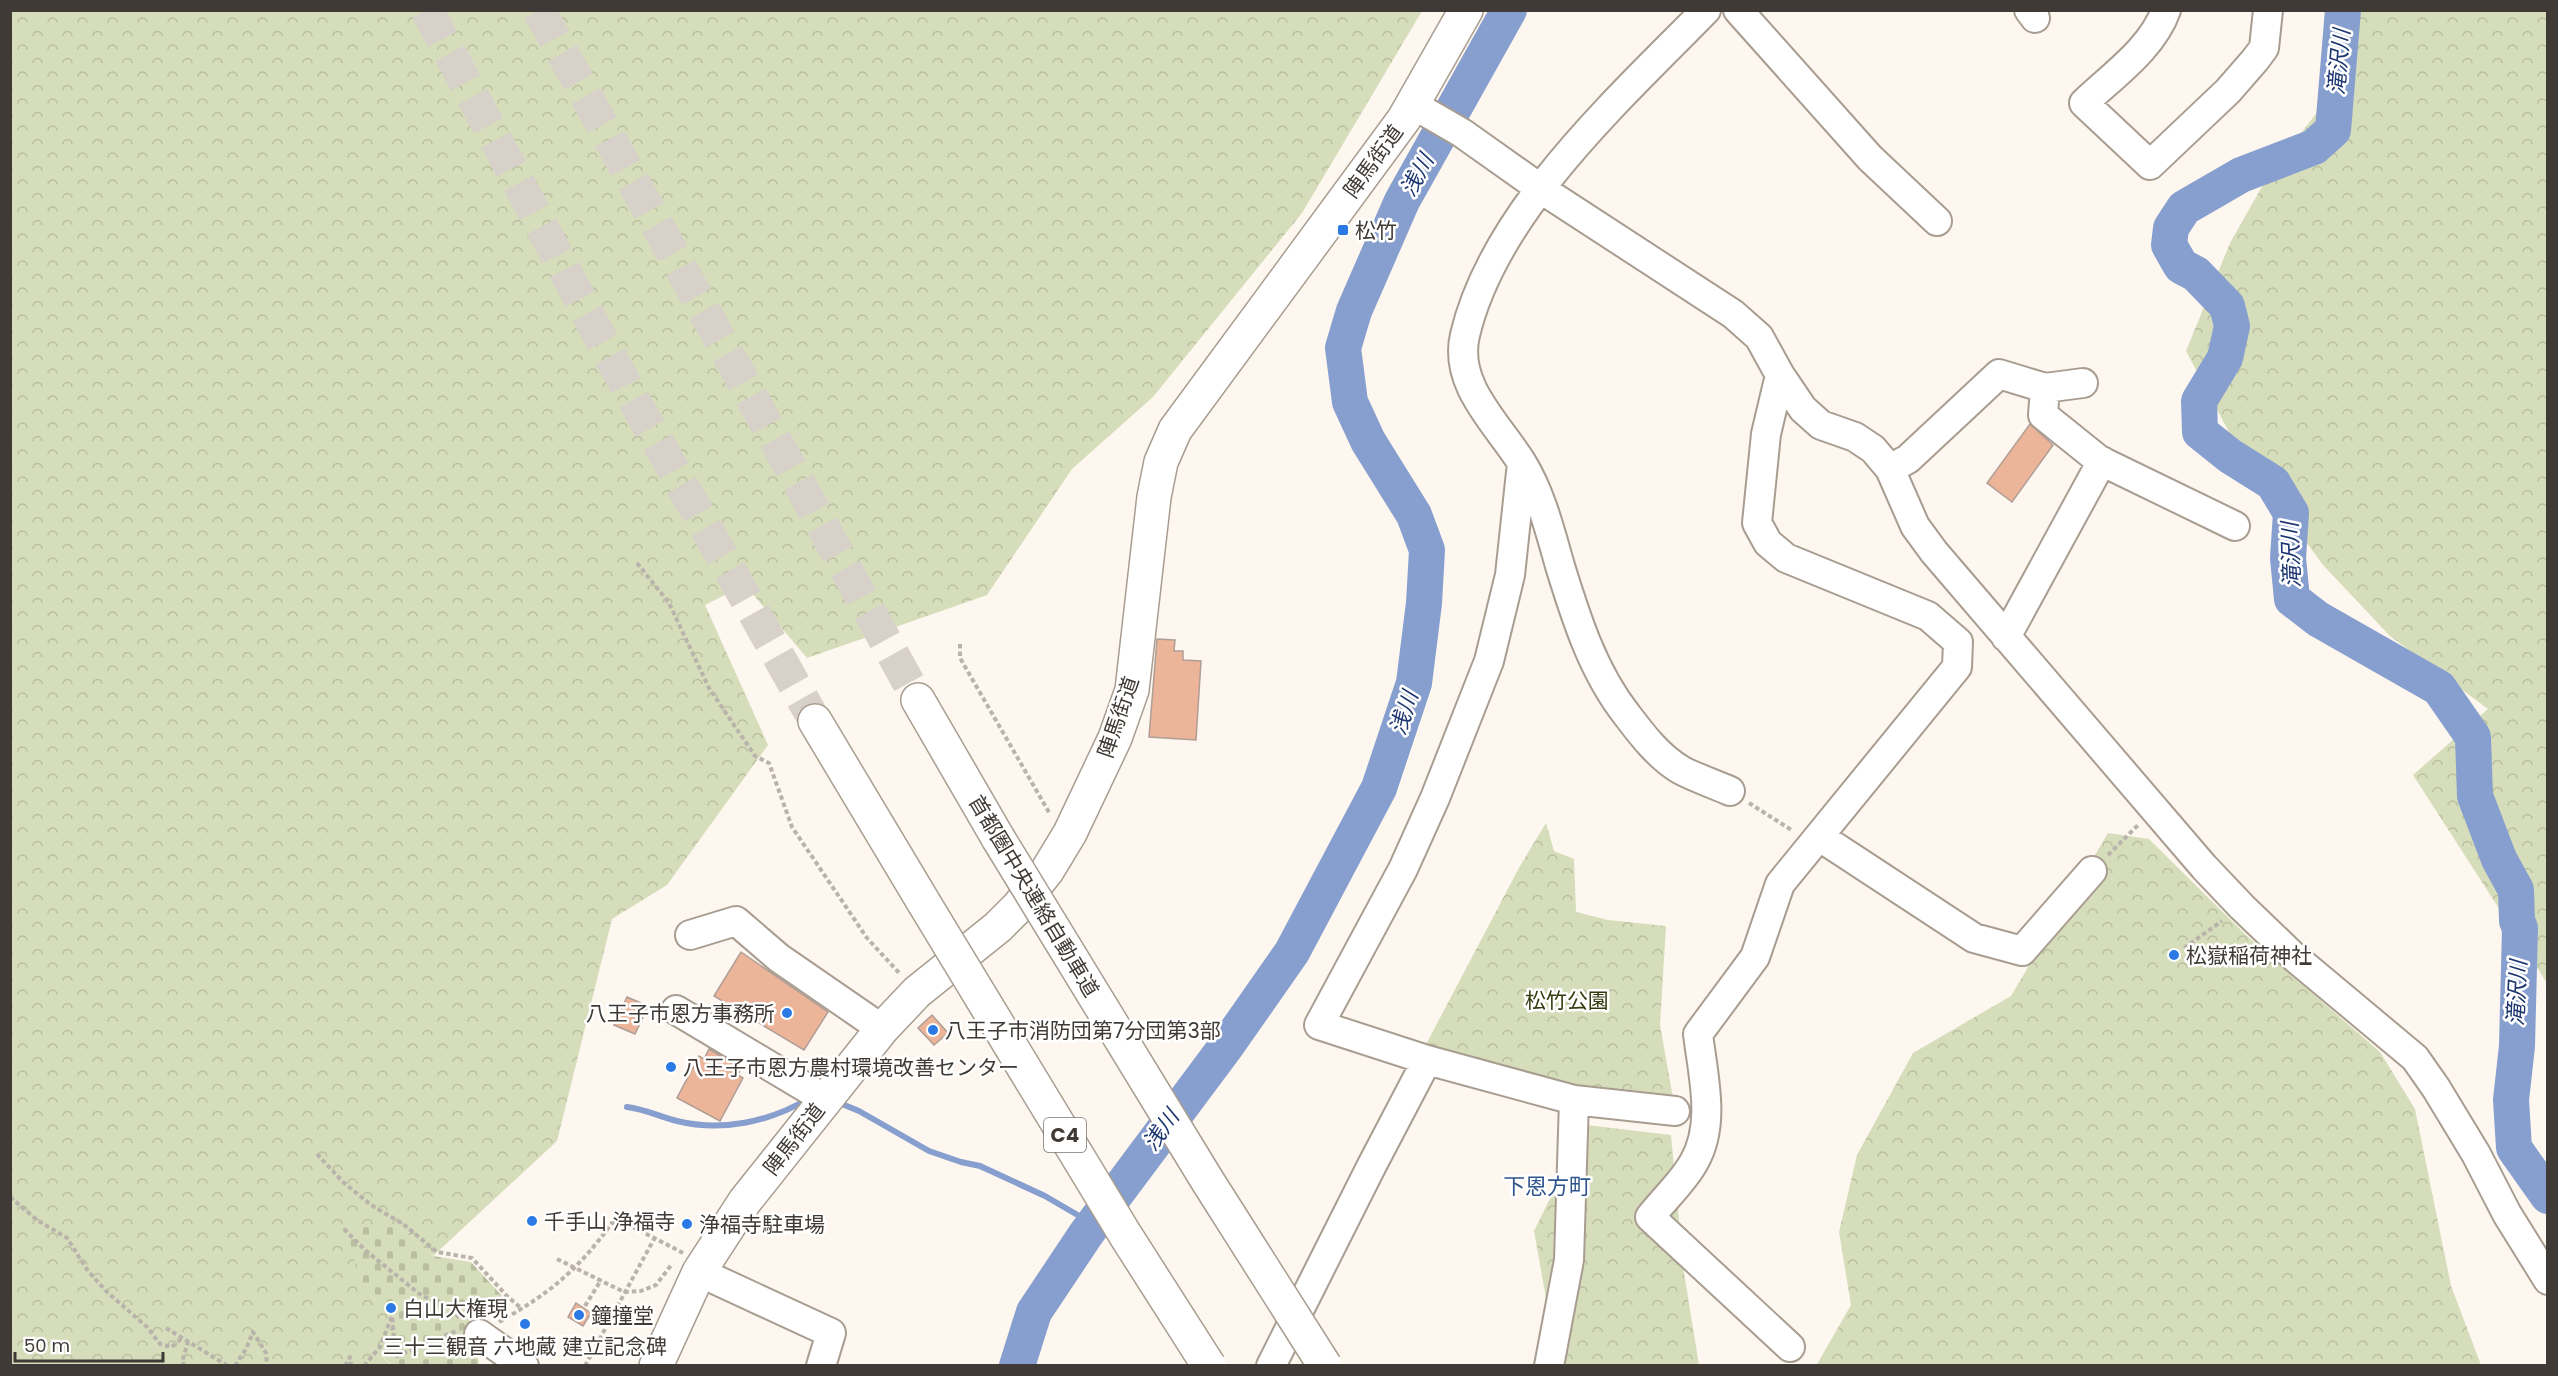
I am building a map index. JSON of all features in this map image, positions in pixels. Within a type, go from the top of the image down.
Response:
[{"type":"main road","name":"陣馬街道","points":[[656,1365],[699,1272],[745,1201],[882,1029],[918,992],[998,927],[1018,907],[1047,871],[1070,833],[1115,738],[1132,690],[1154,497],[1161,462],[1175,430],[1404,119],[1418,108],[1466,10]]},
{"type":"main road","name":"首都圏中央連絡自動車道","points":[[918,700],[998,838],[1207,1180],[1325,1365]]},
{"type":"main road","name":"C4","points":[[815,721],[1126,1236],[1209,1365]]},
{"type":"street","points":[[1707,10],[1592,126],[1541,189],[1486,273],[1469,318],[1462,355],[1465,373],[1476,397],[1522,463],[1535,489],[1593,660],[1625,714],[1654,748],[1680,769],[1730,791]]},
{"type":"street","points":[[1738,10],[1870,158],[1937,221]]},
{"type":"street","points":[[2166,10],[2146,44],[2084,104],[2150,165],[2228,91],[2255,60],[2264,48],[2268,10]]},
{"type":"street","points":[[1418,108],[1462,133],[1541,189],[1733,314],[1759,337],[1780,375],[1803,409],[1821,425],[1855,437],[1873,449],[1890,469],[1914,526],[1986,614],[2204,867],[2284,948],[2415,1058],[2476,1154],[2507,1214],[2547,1280]]},
{"type":"street","points":[[1890,469],[1908,459],[1999,374],[2045,388],[2083,383]]},
{"type":"street","points":[[1780,375],[1766,434],[1757,523],[1768,543],[1786,558],[1928,616],[1958,642]]},
{"type":"street","points":[[2045,388],[2043,415],[2102,461],[2235,526]]},
{"type":"street","points":[[2006,637],[2102,461]]},
{"type":"street","points":[[1522,463],[1510,575],[1489,662],[1435,798],[1403,869],[1319,1025],[1427,1060],[1574,1100],[1675,1111]]},
{"type":"street","points":[[1790,1347],[1650,1216],[1694,1163],[1704,1140],[1707,1118],[1698,1034],[1755,957],[1780,884],[1957,667],[1958,642],[1986,614]]},
{"type":"street","points":[[1817,841],[1974,938],[2022,951],[2092,871]]},
{"type":"street","points":[[690,935],[736,921],[779,958],[882,1029]]},
{"type":"street","points":[[676,1010],[825,1099]]},
{"type":"street","points":[[1271,1365],[1427,1060]]},
{"type":"street","points":[[1549,1365],[1569,1260],[1574,1100]]},
{"type":"street","points":[[699,1272],[831,1333],[821,1365]]},
{"type":"street","points":[[473,1330],[524,1365]]},
{"type":"path","points":[[638,563],[669,603],[709,688],[755,756],[769,763],[792,827],[867,938],[918,992]]},
{"type":"path","points":[[960,644],[960,658],[1046,807],[1052,817],[1070,833]]},
{"type":"path","points":[[1730,791],[1817,841]]},
{"type":"path","points":[[2092,871],[2154,809]]},
{"type":"path","points":[[2184,948],[2226,918]]},
{"type":"path","points":[[317,1154],[343,1182],[371,1205],[403,1224],[437,1252],[472,1258],[506,1295],[522,1308]]},
{"type":"path","points":[[10,1197],[37,1220],[67,1238],[88,1271],[107,1292],[147,1327],[160,1344],[171,1347],[182,1338]]},
{"type":"path","points":[[364,1365],[380,1347],[392,1316],[394,1350],[397,1356],[473,1330],[543,1297],[575,1268],[594,1248],[612,1223],[633,1227],[680,1251],[656,1285],[641,1291],[624,1292],[601,1280],[575,1268],[557,1259]]},
{"type":"path","points":[[344,1229],[365,1250],[422,1296],[445,1304],[473,1330]]},
{"type":"path","points":[[585,1365],[654,1239]]},
{"type":"path","points":[[585,1306],[601,1280]]},
{"type":"path","points":[[166,1328],[228,1365]]},
{"type":"path","points":[[235,1365],[246,1349],[253,1332],[266,1353],[267,1365]]},
{"type":"path","points":[[185,1365],[182,1362],[188,1342]]},
{"type":"path","points":[[345,1365],[350,1357],[351,1365]]},
{"type":"green space","points":[[2352,10],[2547,11],[2547,983],[2413,775],[2488,709],[2390,636],[2323,565],[2239,451],[2186,351],[2230,243],[2268,176],[2325,102]]},
{"type":"green space","points":[[10,11],[1422,11],[1302,213],[1153,397],[1072,469],[987,595],[807,658],[745,585],[705,605],[768,745],[667,885],[612,919],[557,1141],[433,1256],[397,1226],[364,1290],[395,1316],[381,1355],[392,1366],[11,1365]]},
{"type":"green space","name":"松竹公園","points":[[1546,823],[1554,851],[1574,859],[1576,912],[1608,920],[1666,926],[1660,1025],[1674,1104],[1576,1093],[1422,1052],[1520,866]]},
{"type":"green space","points":[[2108,833],[2149,839],[2249,938],[2380,1052],[2415,1109],[2451,1286],[2481,1365],[1816,1366],[1851,1305],[1839,1232],[1857,1155],[1913,1053],[2011,996]]},
{"type":"green space","points":[[1586,1125],[1671,1135],[1684,1273],[1699,1365],[1558,1365],[1534,1231]]},
{"type":"green space","points":[[397,1226],[433,1256],[471,1262],[502,1296],[473,1329],[479,1364],[392,1365],[381,1355],[395,1316],[364,1290],[343,1228]]},
{"type":"building","points":[[2030,424],[2053,445],[2012,502],[1987,483]]},
{"type":"building","points":[[1157,639],[1175,640],[1174,651],[1183,651],[1183,660],[1201,661],[1196,740],[1149,737]]},
{"type":"building","points":[[741,952],[828,1012],[804,1050],[714,996]]},
{"type":"building","points":[[627,997],[648,1006],[635,1034],[614,1025]]},
{"type":"building","name":"八王子市消防団第7分団第3部","points":[[932,1015],[948,1033],[934,1045],[918,1028]]},
{"type":"building","points":[[709,1049],[741,1068],[738,1075],[743,1078],[720,1121],[677,1098],[699,1056],[704,1059]]},
{"type":"building","name":"鐘撞堂","points":[[576,1303],[591,1313],[583,1326],[568,1317]]},
{"type":"waterway","name":"浅川","points":[[1017,1366],[1034,1312],[1086,1234],[1227,1045],[1292,952],[1379,788],[1414,683],[1424,603],[1427,550],[1414,515],[1368,441],[1350,402],[1343,348],[1354,311],[1402,201],[1509,10]]},
{"type":"waterway","name":"滝沢川","points":[[2343,10],[2333,130],[2314,147],[2241,175],[2184,208],[2171,228],[2169,245],[2181,266],[2196,274],[2227,306],[2232,326],[2225,358],[2199,401],[2200,432],[2230,456],[2273,483],[2291,513],[2288,558],[2292,599],[2318,619],[2439,688],[2473,737],[2475,796],[2499,859],[2516,890],[2517,921],[2520,928],[2517,1046],[2511,1100],[2514,1148],[2548,1196]]},
{"type":"waterway","points":[[627,1107],[677,1121],[728,1125],[777,1114],[808,1099]]},
{"type":"waterway","points":[[842,1104],[859,1111],[929,1151],[980,1166],[1045,1196],[1093,1224]]},
{"type":"tunnel","points":[[427,10],[626,386],[815,721]]},
{"type":"tunnel","points":[[539,10],[918,700]]},
{"type":"place","name":"松竹","points":[[1343,230]]},
{"type":"place","name":"松嶽稲荷神社","points":[[2174,955]]},
{"type":"place","name":"八王子市恩方事務所","points":[[787,1013]]},
{"type":"place","name":"八王子市消防団第7分団第3部","points":[[933,1030]]},
{"type":"place","name":"八王子市恩方農村環境改善センター","points":[[671,1067]]},
{"type":"place","name":"千手山 浄福寺","points":[[532,1221]]},
{"type":"place","name":"浄福寺駐車場","points":[[687,1224]]},
{"type":"place","name":"白山大権現","points":[[391,1308]]},
{"type":"place","name":"鐘撞堂","points":[[579,1315]]},
{"type":"place","name":"三十三観音 六地蔵 建立記念碑","points":[[525,1324]]},
{"type":"district","name":"下恩方町","points":[[1547,1186]]}]
